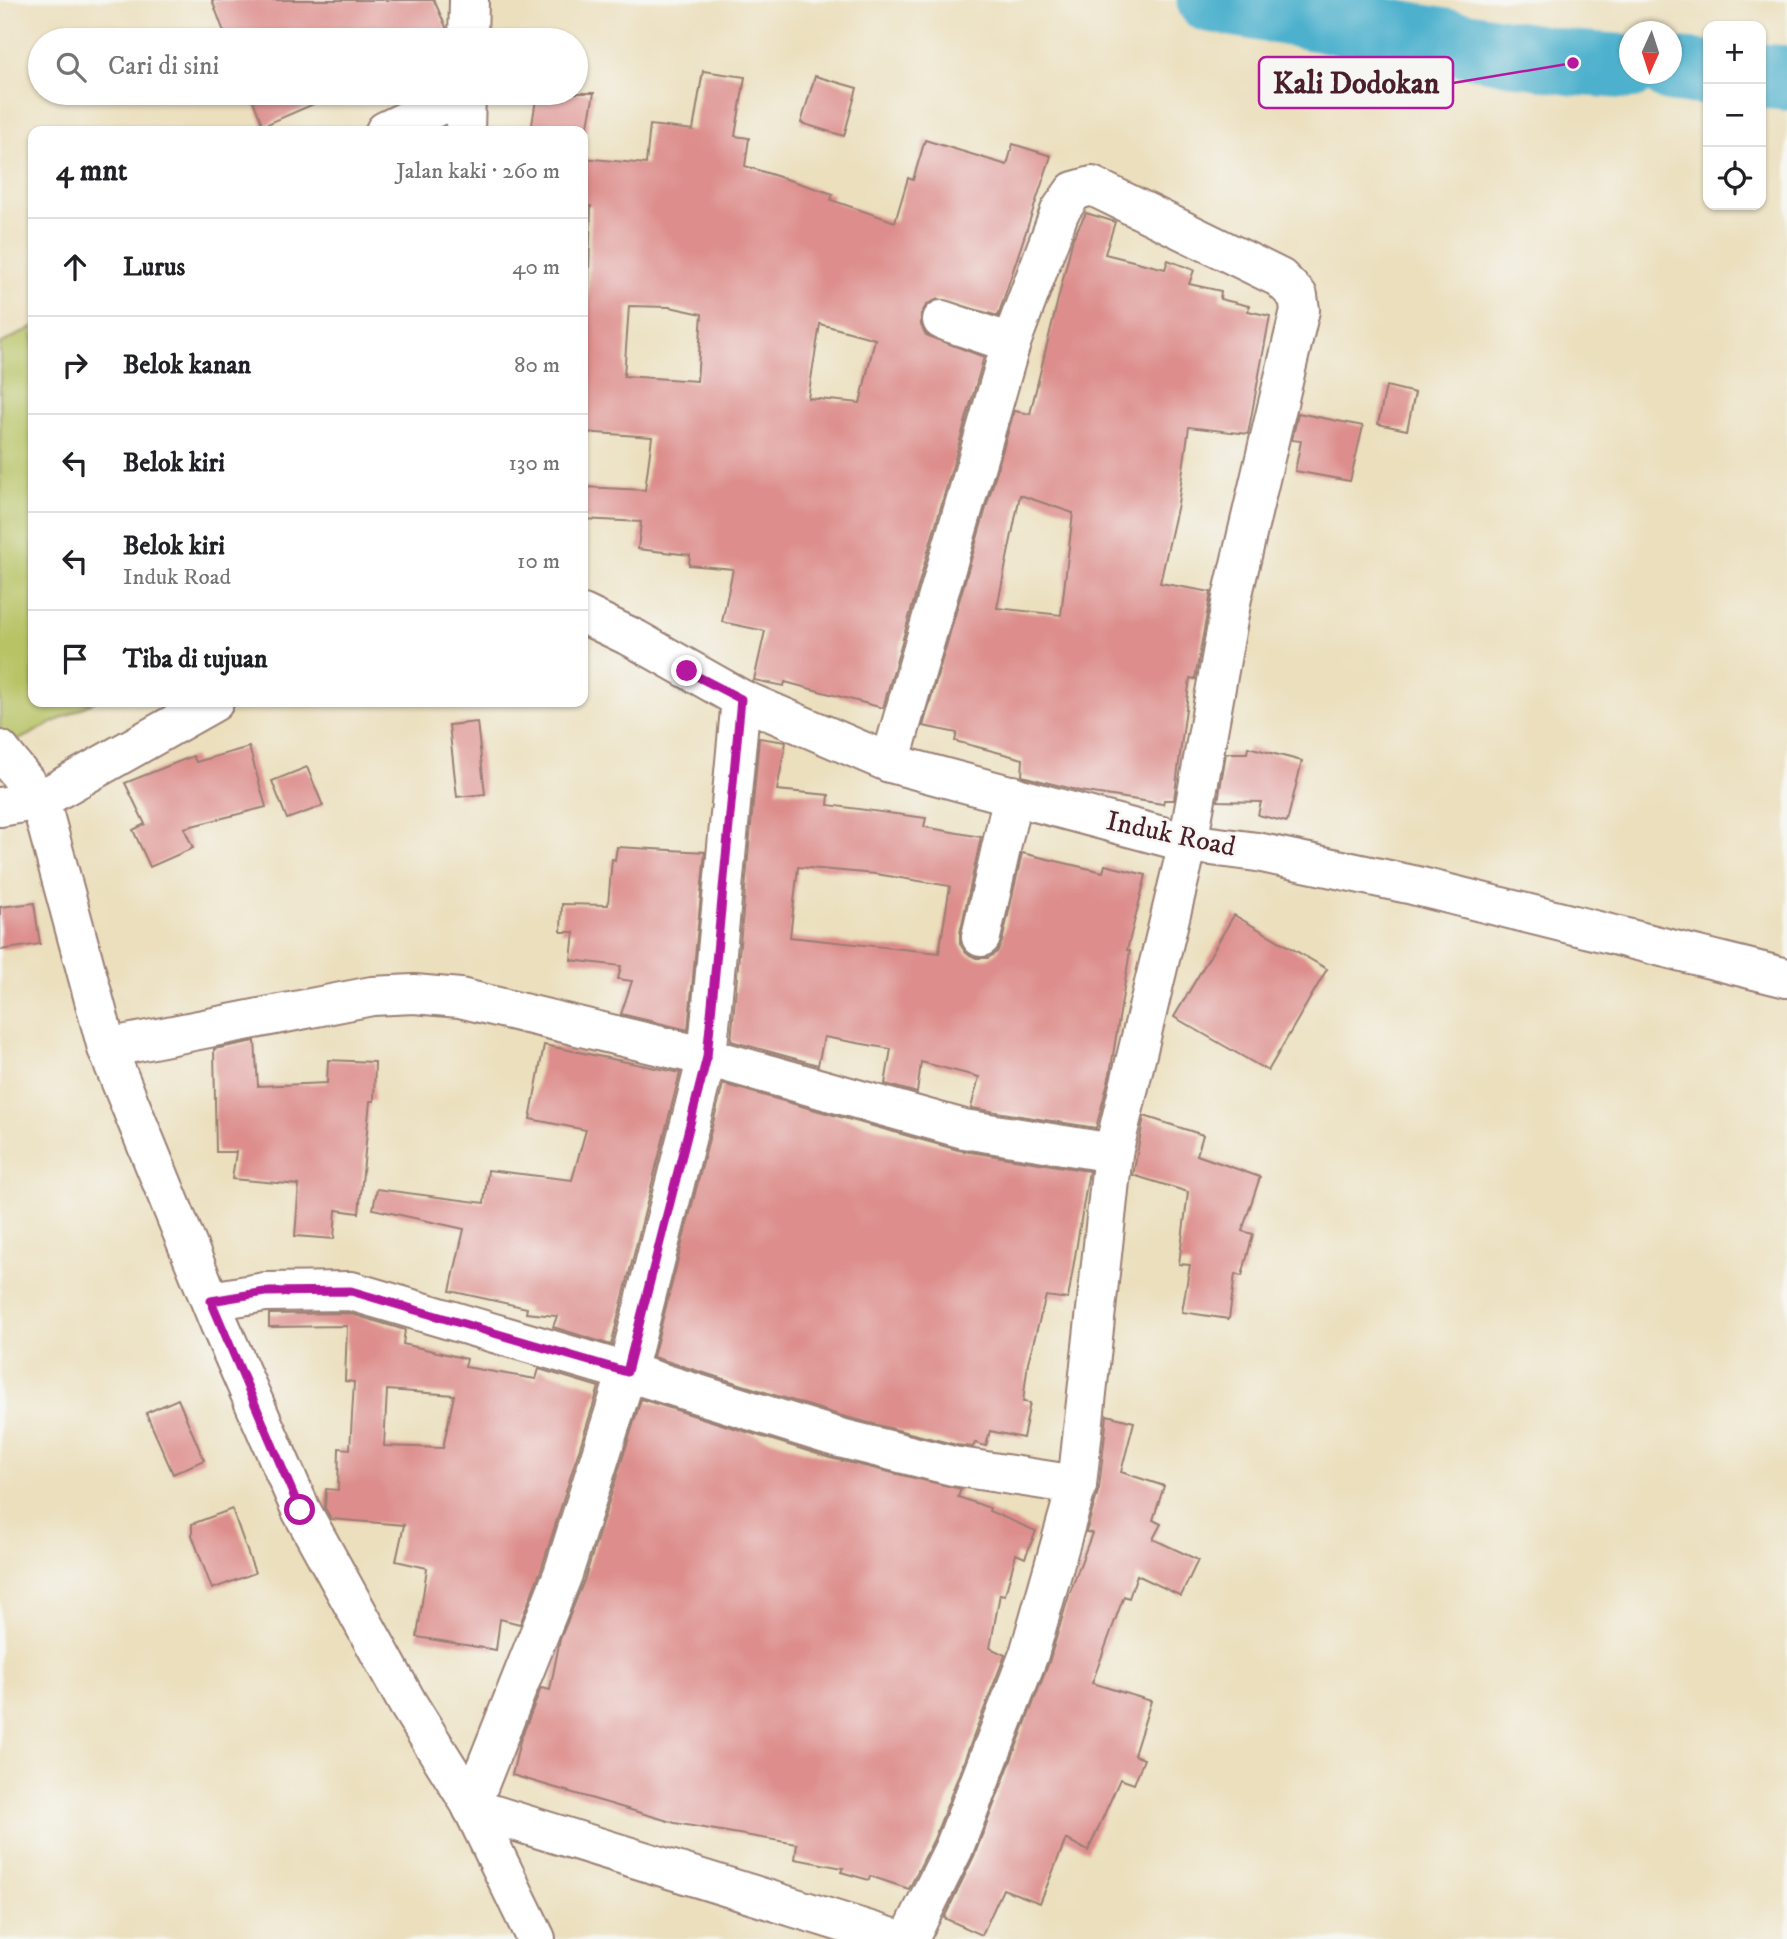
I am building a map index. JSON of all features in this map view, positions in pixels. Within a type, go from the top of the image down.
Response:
[{"type":"street","points":[[469,28],[470,0]]},
{"type":"street","points":[[396,126],[440,105]]},
{"type":"street","points":[[465,105],[465,126]]},
{"type":"street","points":[[890,763],[1010,343],[1060,211],[1074,191],[1088,185],[1280,278],[1298,296],[1300,310],[1232,598],[1188,843],[1113,1153],[1077,1485],[1029,1654],[954,1848],[909,1939]]},
{"type":"street","points":[[942,320],[1010,343]]},
{"type":"street","name":"Induk Road","points":[[588,616],[635,639],[741,699],[890,763],[1188,843],[1257,852],[1413,885],[1787,978]]},
{"type":"street","points":[[472,1806],[558,1588],[627,1372],[707,1057],[741,699]]},
{"type":"street","points":[[0,807],[40,800],[205,707]]},
{"type":"street","points":[[0,751],[40,800],[107,1048],[300,1510],[408,1704],[472,1806],[536,1939]]},
{"type":"street","points":[[981,937],[1013,795]]},
{"type":"street","points":[[107,1048],[372,996],[414,994],[460,998],[707,1057],[964,1129],[1113,1153]]},
{"type":"street","points":[[211,1301],[265,1292],[351,1291],[836,1437],[953,1466],[1077,1485]]},
{"type":"street","points":[[472,1806],[896,1939]]},
{"type":"green space","points":[[28,330],[28,707],[84,707],[5,747],[0,736],[0,344]]},
{"type":"building","points":[[212,0],[434,0],[446,27],[446,28],[222,28]]},
{"type":"building","points":[[703,71],[745,77],[735,136],[749,138],[745,166],[833,194],[831,200],[895,222],[908,178],[913,180],[925,140],[1007,165],[1013,144],[1051,156],[998,316],[938,299],[927,304],[921,314],[921,325],[926,335],[984,357],[883,708],[785,682],[784,686],[754,680],[765,631],[722,622],[733,569],[689,565],[690,555],[638,549],[641,522],[588,519],[588,487],[645,490],[652,437],[588,432],[591,206],[588,206],[588,158],[646,164],[650,125],[693,130]],"holes":[[[629,306],[670,307],[702,314],[697,381],[624,376]],[[820,324],[875,339],[860,403],[808,398]]]},
{"type":"building","points":[[815,76],[857,88],[844,136],[801,123]]},
{"type":"building","points":[[588,93],[594,93],[588,126],[532,126],[535,105],[588,105]]},
{"type":"building","points":[[255,105],[311,105],[263,126]]},
{"type":"building","points":[[1086,213],[1115,222],[1105,254],[1165,269],[1168,260],[1194,270],[1189,284],[1221,291],[1220,299],[1249,306],[1248,311],[1270,316],[1248,434],[1189,427],[1178,504],[1160,583],[1211,592],[1195,679],[1190,678],[1174,800],[1164,800],[1163,804],[1080,791],[1022,776],[1023,759],[955,741],[957,733],[923,726],[1014,411],[1030,414],[1073,238]],"holes":[[[1020,495],[1073,513],[1061,615],[997,608]]]},
{"type":"building","points":[[1386,386],[1415,393],[1407,430],[1378,424]]},
{"type":"building","points":[[1298,413],[1363,426],[1350,481],[1295,471],[1301,441],[1292,440]]},
{"type":"building","points":[[477,722],[485,794],[457,797],[449,725]]},
{"type":"building","points":[[759,738],[786,742],[777,790],[829,795],[828,805],[926,818],[924,827],[981,837],[960,933],[960,944],[966,953],[976,958],[988,958],[997,952],[1002,942],[1022,853],[1103,872],[1105,865],[1146,875],[1127,950],[1130,951],[1110,1074],[1096,1128],[971,1108],[979,1077],[921,1062],[917,1093],[885,1084],[891,1049],[824,1037],[818,1065],[731,1041]],"holes":[[[798,867],[876,874],[950,886],[939,953],[790,937]]]},
{"type":"building","points":[[249,747],[266,807],[184,828],[193,848],[150,867],[133,830],[145,824],[125,783],[193,756],[196,762]]},
{"type":"building","points":[[1248,747],[1302,761],[1287,822],[1258,815],[1261,802],[1218,801],[1226,753],[1247,753]]},
{"type":"building","points":[[307,767],[323,806],[287,819],[272,781]]},
{"type":"building","points":[[617,847],[705,852],[688,1030],[621,1014],[632,981],[618,979],[621,966],[571,960],[574,932],[561,932],[562,904],[608,905],[612,859],[615,860]]},
{"type":"building","points":[[34,903],[40,944],[0,950],[0,907]]},
{"type":"building","points":[[1234,915],[1327,969],[1268,1071],[1174,1017]]},
{"type":"building","points":[[255,1041],[258,1086],[327,1083],[328,1060],[375,1062],[374,1101],[370,1101],[359,1213],[336,1210],[334,1239],[295,1236],[299,1185],[232,1179],[236,1152],[216,1152],[214,1049]]},
{"type":"building","points":[[544,1045],[680,1073],[611,1345],[553,1327],[557,1316],[526,1313],[527,1308],[450,1291],[464,1229],[373,1209],[377,1189],[484,1203],[488,1170],[572,1180],[586,1130],[530,1119]]},
{"type":"building","points":[[723,1084],[958,1150],[1089,1171],[1068,1299],[1046,1296],[1028,1362],[1023,1402],[1030,1403],[1023,1438],[990,1431],[986,1446],[975,1443],[973,1447],[957,1445],[842,1416],[653,1357]]},
{"type":"building","points":[[1144,1116],[1203,1135],[1197,1155],[1260,1177],[1242,1231],[1253,1234],[1242,1276],[1235,1274],[1229,1319],[1182,1312],[1190,1265],[1179,1264],[1188,1192],[1133,1175]]},
{"type":"building","points":[[348,1313],[405,1330],[403,1344],[467,1359],[465,1367],[536,1379],[539,1369],[599,1387],[542,1567],[520,1624],[500,1619],[496,1650],[417,1637],[427,1568],[396,1561],[404,1525],[331,1519],[325,1508],[326,1489],[338,1490],[339,1448],[350,1449],[354,1382],[345,1381],[347,1326],[269,1327],[269,1314]],"holes":[[[387,1390],[454,1395],[443,1448],[384,1446]]]},
{"type":"building","points":[[178,1399],[204,1460],[173,1474],[146,1413]]},
{"type":"building","points":[[641,1399],[830,1458],[961,1489],[958,1497],[990,1508],[989,1511],[1036,1531],[1025,1558],[1016,1554],[1005,1595],[1000,1594],[990,1648],[1005,1655],[934,1839],[909,1889],[870,1876],[869,1880],[841,1872],[843,1868],[795,1859],[797,1844],[675,1823],[512,1775],[520,1741],[541,1688],[550,1690],[560,1639],[584,1581]]},
{"type":"building","points":[[1107,1415],[1134,1422],[1121,1472],[1164,1486],[1153,1520],[1161,1524],[1153,1539],[1198,1560],[1181,1596],[1137,1575],[1129,1598],[1124,1596],[1092,1683],[1151,1701],[1134,1755],[1144,1759],[1134,1784],[1120,1779],[1088,1851],[1066,1839],[1040,1903],[1003,1889],[982,1935],[944,1918],[974,1856],[1049,1662],[1069,1595],[1092,1533],[1086,1532],[1099,1488]]},
{"type":"building","points":[[232,1509],[255,1573],[212,1589],[192,1535],[192,1524]]},
{"type":"waterway","points":[[1209,0],[1573,63],[1619,66]]},
{"type":"waterway","points":[[1682,71],[1703,73]]},
{"type":"waterway","points":[[1766,76],[1787,78]]},
{"type":"place","name":"Kali Dodokan","points":[[1573,63]]},
{"type":"route","points":[[300,1510],[211,1301],[265,1292],[351,1291],[627,1372],[707,1057],[741,699],[687,671]]}]
